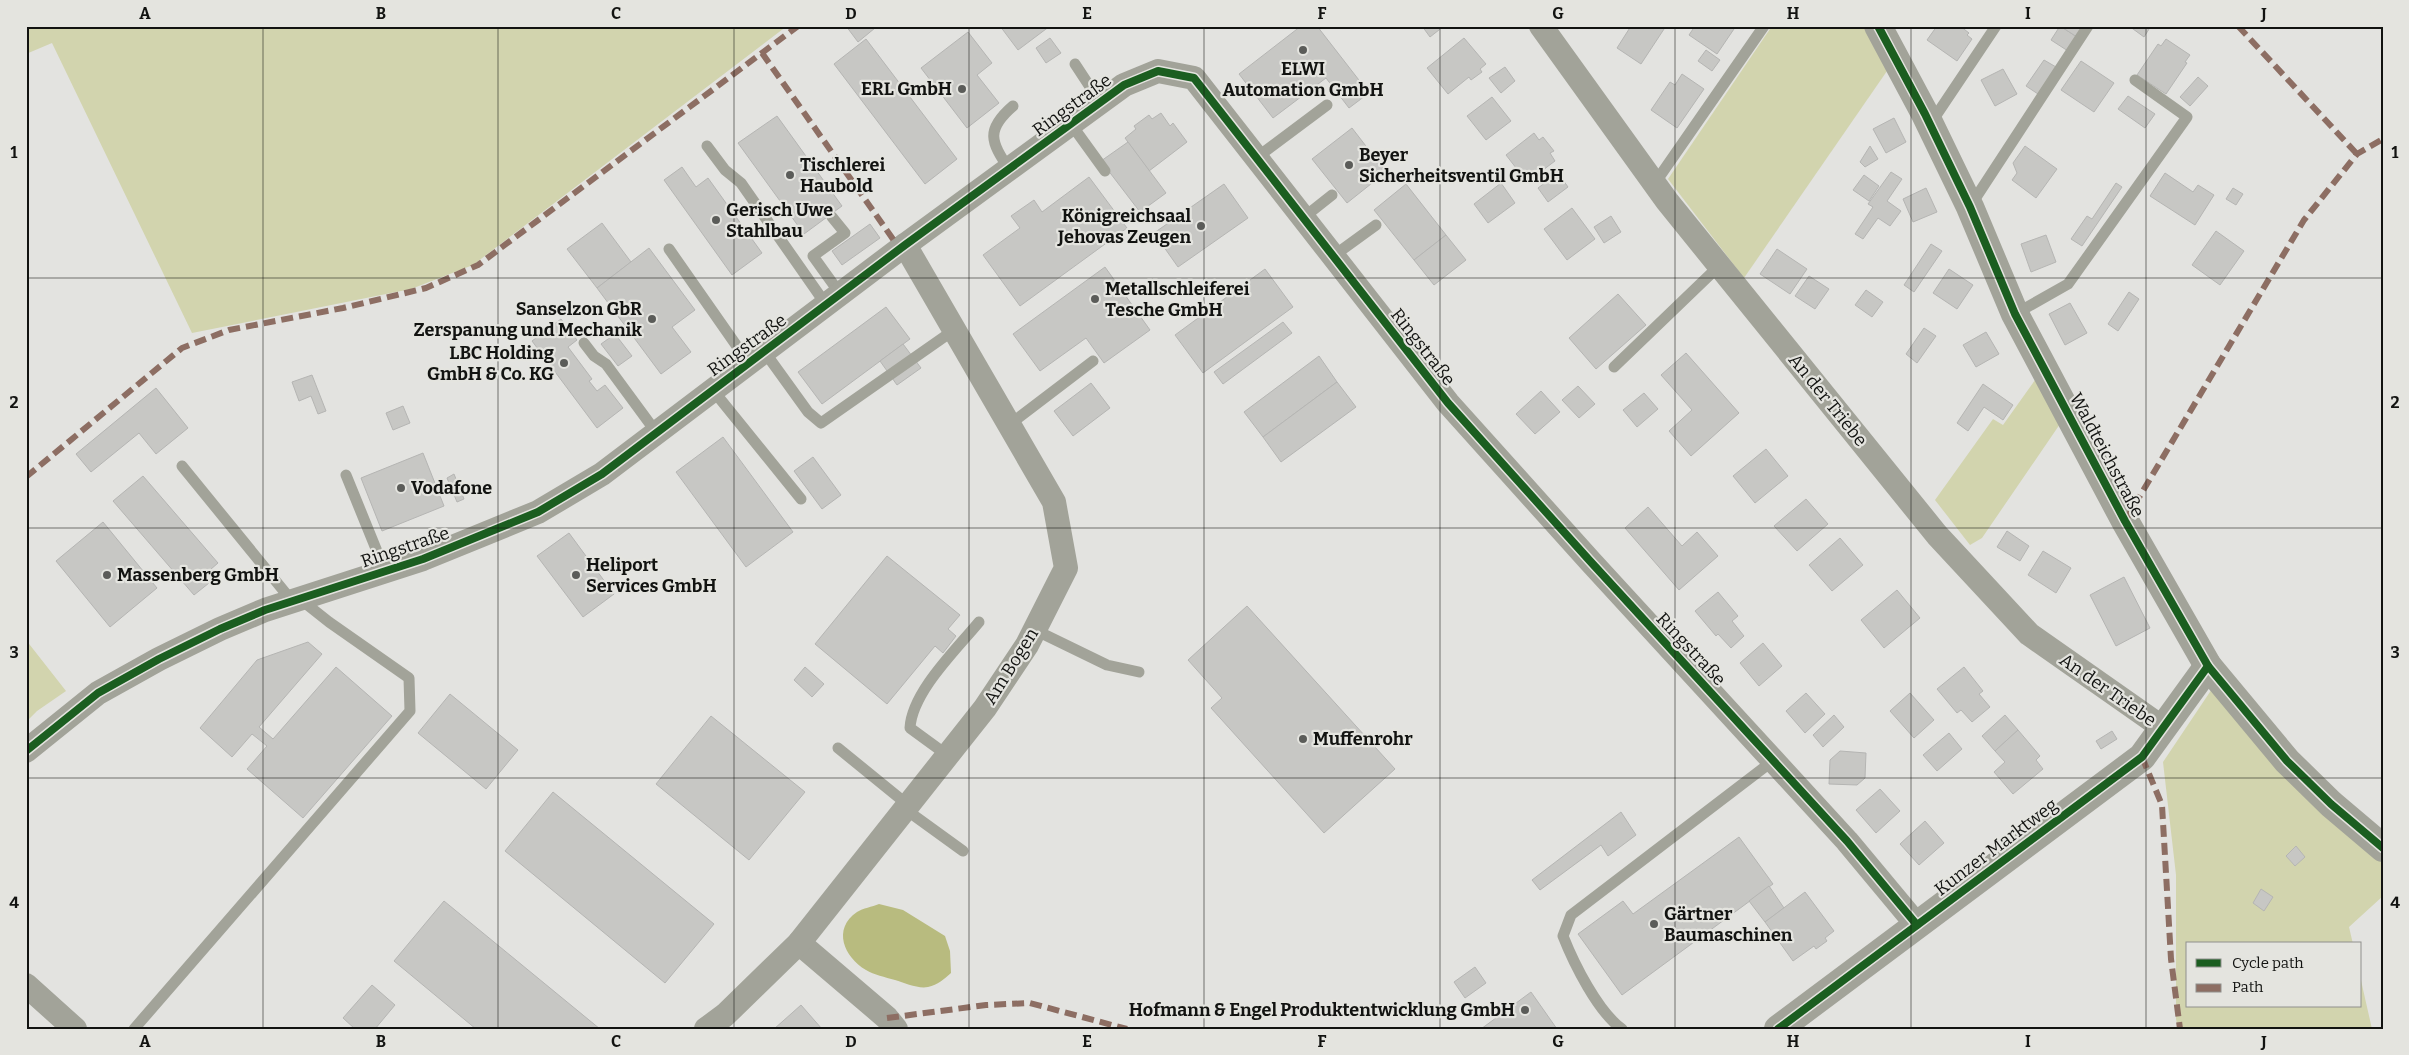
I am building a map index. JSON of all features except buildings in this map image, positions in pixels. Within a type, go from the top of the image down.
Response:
[{"type":"street","name":"An der Triebe","points":[[1541,26],[1655,183],[1719,266],[1936,535],[2029,634],[2163,728]]},
{"type":"street","name":"Waldteichstraße","points":[[1878,26],[1930,124],[1970,207],[2015,314],[2125,521],[2208,666],[2287,761],[2331,804],[2383,848]]},
{"type":"street","name":"Ringstraße","points":[[26,751],[98,693],[220,629],[296,600],[423,559],[538,512],[602,474],[756,356],[1100,102],[1124,85],[1158,71],[1194,78],[1448,403],[1596,568],[1847,841],[1917,926]]},
{"type":"street","name":"Am Bogen","points":[[706,1029],[725,1015],[799,943],[985,708],[1027,645],[1066,568],[1054,502],[905,245]]},
{"type":"street","name":"Kunzer Marktweg","points":[[1778,1029],[2142,757],[2208,666]]},
{"type":"street","points":[[799,943],[887,1018],[896,1029]]},
{"type":"street","points":[[26,986],[75,1029]]},
{"type":"lane","points":[[1655,183],[1764,26]]},
{"type":"lane","points":[[1930,124],[1996,26]]},
{"type":"lane","points":[[1970,207],[2088,26]]},
{"type":"lane","points":[[1075,64],[1100,102]]},
{"type":"lane","points":[[2015,314],[2068,284],[2187,117],[2135,80]]},
{"type":"lane","points":[[1256,158],[1327,105]]},
{"type":"lane","points":[[1009,169],[994,146],[995,131],[1000,118],[1013,106]]},
{"type":"lane","points":[[1070,124],[1105,171]]},
{"type":"lane","points":[[707,146],[725,170],[741,183],[834,300]]},
{"type":"lane","points":[[1303,218],[1332,195]]},
{"type":"lane","points":[[832,217],[845,233],[813,256],[834,300]]},
{"type":"lane","points":[[1332,257],[1376,225]]},
{"type":"lane","points":[[669,249],[756,356],[808,412],[821,423],[954,330]]},
{"type":"lane","points":[[1614,367],[1719,266]]},
{"type":"lane","points":[[584,343],[594,356],[606,364],[656,432]]},
{"type":"lane","points":[[1010,425],[1093,361]]},
{"type":"lane","points":[[712,389],[801,499]]},
{"type":"lane","points":[[134,1029],[410,711],[409,678],[296,600],[182,466]]},
{"type":"lane","points":[[346,475],[385,571]]},
{"type":"lane","points":[[947,755],[910,728],[911,715],[936,675],[979,622]]},
{"type":"lane","points":[[1035,630],[1107,664],[1139,672]]},
{"type":"lane","points":[[838,748],[906,807],[963,851]]},
{"type":"lane","points":[[1622,1029],[1612,1021],[1573,962],[1563,936],[1572,915],[1774,760]]},
{"type":"shaded area","points":[[26,26],[787,26],[473,265],[411,289],[192,333],[52,43],[26,54]]},
{"type":"shaded area","points":[[1772,26],[1863,26],[1887,71],[1744,278],[1668,179]]},
{"type":"shaded area","points":[[2035,380],[2060,424],[1982,538],[1970,545],[1935,500],[1993,419],[2003,425]]},
{"type":"shaded area","points":[[26,640],[66,691],[37,711],[26,722]]},
{"type":"shaded area","points":[[2224,671],[2383,858],[2383,896],[2349,927],[2353,942],[2186,942],[2186,1008],[2362,1008],[2362,985],[2372,1029],[2178,1029],[2176,1019],[2176,875],[2163,762]]},
{"type":"shaded area","points":[[879,904],[903,910],[945,936],[950,951],[951,973],[935,985],[920,987],[876,975],[858,964],[852,958],[844,943],[843,934],[845,926],[849,919],[857,912]]},
{"type":"marked path","points":[[26,477],[182,348],[229,330],[343,308],[426,288],[478,265],[798,26]]},
{"type":"marked path","points":[[2238,26],[2357,154]]},
{"type":"marked path","points":[[762,53],[900,249]]},
{"type":"marked path","points":[[2125,521],[2304,220],[2357,154],[2383,139]]},
{"type":"marked path","points":[[2142,757],[2162,805],[2171,959],[2180,1029]]},
{"type":"marked path","points":[[887,1018],[986,1005],[1030,1003],[1127,1029]]},
{"type":"cycle path","points":[[1878,26],[1925,114],[1970,207],[2015,314],[2125,521],[2208,666],[2287,761],[2331,804],[2383,848]]},
{"type":"cycle path","points":[[26,751],[98,693],[159,659],[220,629],[265,610],[423,559],[538,512],[602,474],[905,245],[1124,85],[1158,71],[1194,78],[1448,403],[1847,841],[1917,925]]},
{"type":"cycle path","points":[[1778,1029],[2142,757],[2208,666]]},
{"type":"place","name":"ELWI Automation GmbH","points":[[1303,50]]},
{"type":"place","name":"ERL GmbH","points":[[962,89]]},
{"type":"place","name":"Beyer Sicherheitsventil GmbH","points":[[1349,165]]},
{"type":"place","name":"Tischlerei Haubold","points":[[790,175]]},
{"type":"place","name":"Gerisch Uwe Stahlbau","points":[[716,220]]},
{"type":"place","name":"Königreichsaal Jehovas Zeugen","points":[[1201,226]]},
{"type":"place","name":"Metallschleiferei Tesche GmbH","points":[[1095,299]]},
{"type":"place","name":"Sanselzon GbR Zerspanung und Mechanik","points":[[652,319]]},
{"type":"place","name":"LBC Holding GmbH & Co. KG","points":[[564,363]]},
{"type":"place","name":"Vodafone","points":[[401,488]]},
{"type":"place","name":"Massenberg GmbH","points":[[107,575]]},
{"type":"place","name":"Heliport Services GmbH","points":[[576,575]]},
{"type":"place","name":"Muffenrohr","points":[[1303,739]]},
{"type":"place","name":"Gärtner Baumaschinen","points":[[1654,924]]},
{"type":"place","name":"Hofmann & Engel Produktentwicklung GmbH","points":[[1525,1010]]}]
